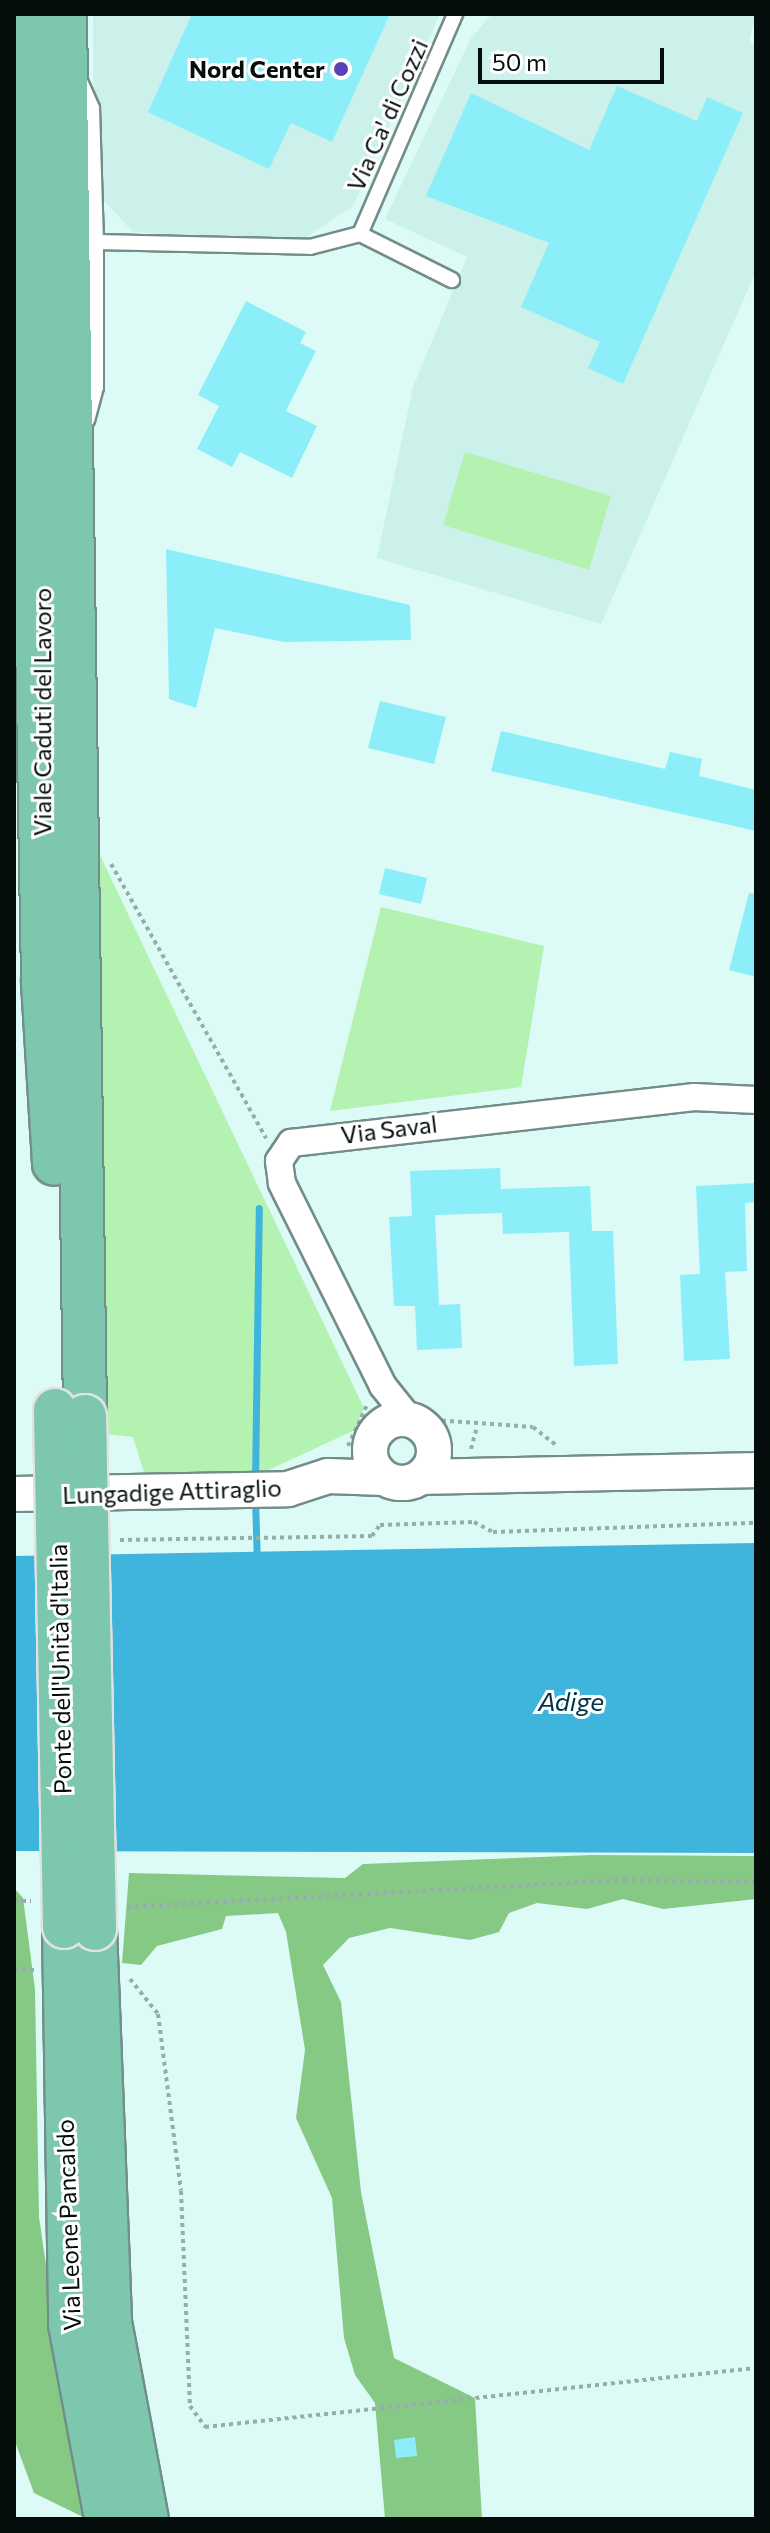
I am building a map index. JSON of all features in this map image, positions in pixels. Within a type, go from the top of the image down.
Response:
[{"type":"main road","name":"Viale Caduti del Lavoro","points":[[26,14],[28,638],[70,1413]]},
{"type":"main road","name":"Viale Caduti del Lavoro","points":[[66,32],[75,467],[70,1413]]},
{"type":"main road","name":"Ponte dell'Unità d'Italia","points":[[70,1413],[80,1916]]},
{"type":"main road","name":"Via Leone Pancaldo","points":[[80,1916],[70,2324],[106,2519]]},
{"type":"main road","name":"Via Leone Pancaldo","points":[[80,1916],[110,2322],[147,2519]]},
{"type":"street","name":"Via Saval","points":[[279,1161],[291,1143],[362,1131],[694,1097],[756,1100]]},
{"type":"street","points":[[279,1161],[282,1183],[383,1386],[372,1462],[384,1478]]},
{"type":"street","name":"Lungadige Attiraglio","points":[[377,1438],[384,1478],[403,1483],[428,1462]]},
{"type":"street","name":"Lungadige Attiraglio","points":[[377,1438],[428,1462],[491,1474],[756,1470]]},
{"type":"street","name":"Lungadige Attiraglio","points":[[14,1494],[288,1489],[377,1438]]},
{"type":"lane","name":"Via Ca' di Cozzi","points":[[360,234],[455,14]]},
{"type":"lane","name":"Viale Caduti del Lavoro","points":[[66,32],[92,108],[96,242],[96,387],[75,467]]},
{"type":"lane","points":[[96,242],[310,247],[360,234],[452,280]]},
{"type":"path","points":[[75,821],[106,856],[279,1161]]},
{"type":"path","points":[[383,1386],[366,1395],[362,1428],[377,1438],[450,1426],[533,1427],[566,1453]]},
{"type":"path","points":[[105,1541],[372,1536],[380,1525],[474,1522],[493,1532],[756,1523]]},
{"type":"path","points":[[14,1901],[80,1916],[624,1880],[756,1882]]},
{"type":"path","points":[[129,1978],[152,1998],[158,2014],[181,2191],[190,2406],[205,2427],[756,2368]]},
{"type":"shaded area","points":[[93,14],[440,14],[353,206],[299,242],[133,232],[94,190]]},
{"type":"shaded area","points":[[492,14],[756,14],[749,42],[756,46],[756,271],[601,624],[377,558],[413,387],[467,257],[385,219],[471,38]]},
{"type":"green space","points":[[465,452],[611,496],[589,570],[443,525]]},
{"type":"green space","points":[[98,851],[364,1408],[355,1430],[262,1473],[145,1476],[133,1437],[82,1432]]},
{"type":"green space","points":[[381,907],[544,946],[521,1087],[330,1111]]},
{"type":"green space","points":[[592,1855],[756,1856],[756,1899],[663,1909],[623,1899],[587,1909],[537,1903],[509,1913],[499,1932],[470,1940],[390,1928],[349,1938],[323,1965],[341,2002],[361,2192],[394,2358],[475,2398],[482,2519],[385,2519],[375,2403],[355,2375],[344,2338],[332,2198],[296,2118],[305,2050],[286,1932],[278,1913],[226,1916],[222,1929],[157,1946],[141,1965],[122,1963],[129,1873],[345,1878],[363,1864]]},
{"type":"green space","points":[[14,1888],[23,1898],[35,1989],[39,2217],[83,2517],[34,2493],[14,2439]]},
{"type":"water","name":"Adige","points":[[756,1543],[756,1853],[14,1851],[14,1556]]},
{"type":"building","points":[[192,14],[390,14],[332,142],[291,123],[269,169],[148,112]]},
{"type":"building","points":[[617,86],[697,121],[707,97],[743,113],[623,384],[588,368],[600,342],[521,307],[549,243],[426,196],[471,93],[589,150]]},
{"type":"building","points":[[246,301],[306,332],[300,343],[316,351],[286,411],[317,426],[292,478],[240,452],[232,467],[197,449],[219,406],[198,395]]},
{"type":"building","points":[[166,549],[410,605],[411,640],[284,642],[215,628],[196,708],[169,699]]},
{"type":"building","points":[[380,701],[446,717],[434,764],[368,748]]},
{"type":"building","points":[[501,731],[665,769],[670,752],[702,759],[699,776],[756,790],[756,831],[491,771]]},
{"type":"building","points":[[385,868],[427,878],[421,904],[379,894]]},
{"type":"building","points":[[749,893],[756,894],[756,977],[729,970]]},
{"type":"building","points":[[500,1168],[501,1189],[590,1186],[592,1231],[613,1231],[618,1364],[574,1366],[569,1232],[503,1234],[502,1213],[435,1215],[439,1305],[460,1304],[462,1348],[417,1350],[415,1306],[394,1306],[389,1217],[412,1216],[410,1171]]},
{"type":"building","points":[[756,1183],[756,1202],[745,1203],[747,1271],[725,1272],[730,1359],[684,1361],[680,1275],[700,1274],[696,1186]]},
{"type":"building","points":[[415,2437],[417,2456],[396,2458],[394,2440]]},
{"type":"waterway","points":[[255,1482],[259,1208]]},
{"type":"waterway","points":[[255,1498],[257,1565]]},
{"type":"place","name":"Nord Center","points":[[341,69]]}]
